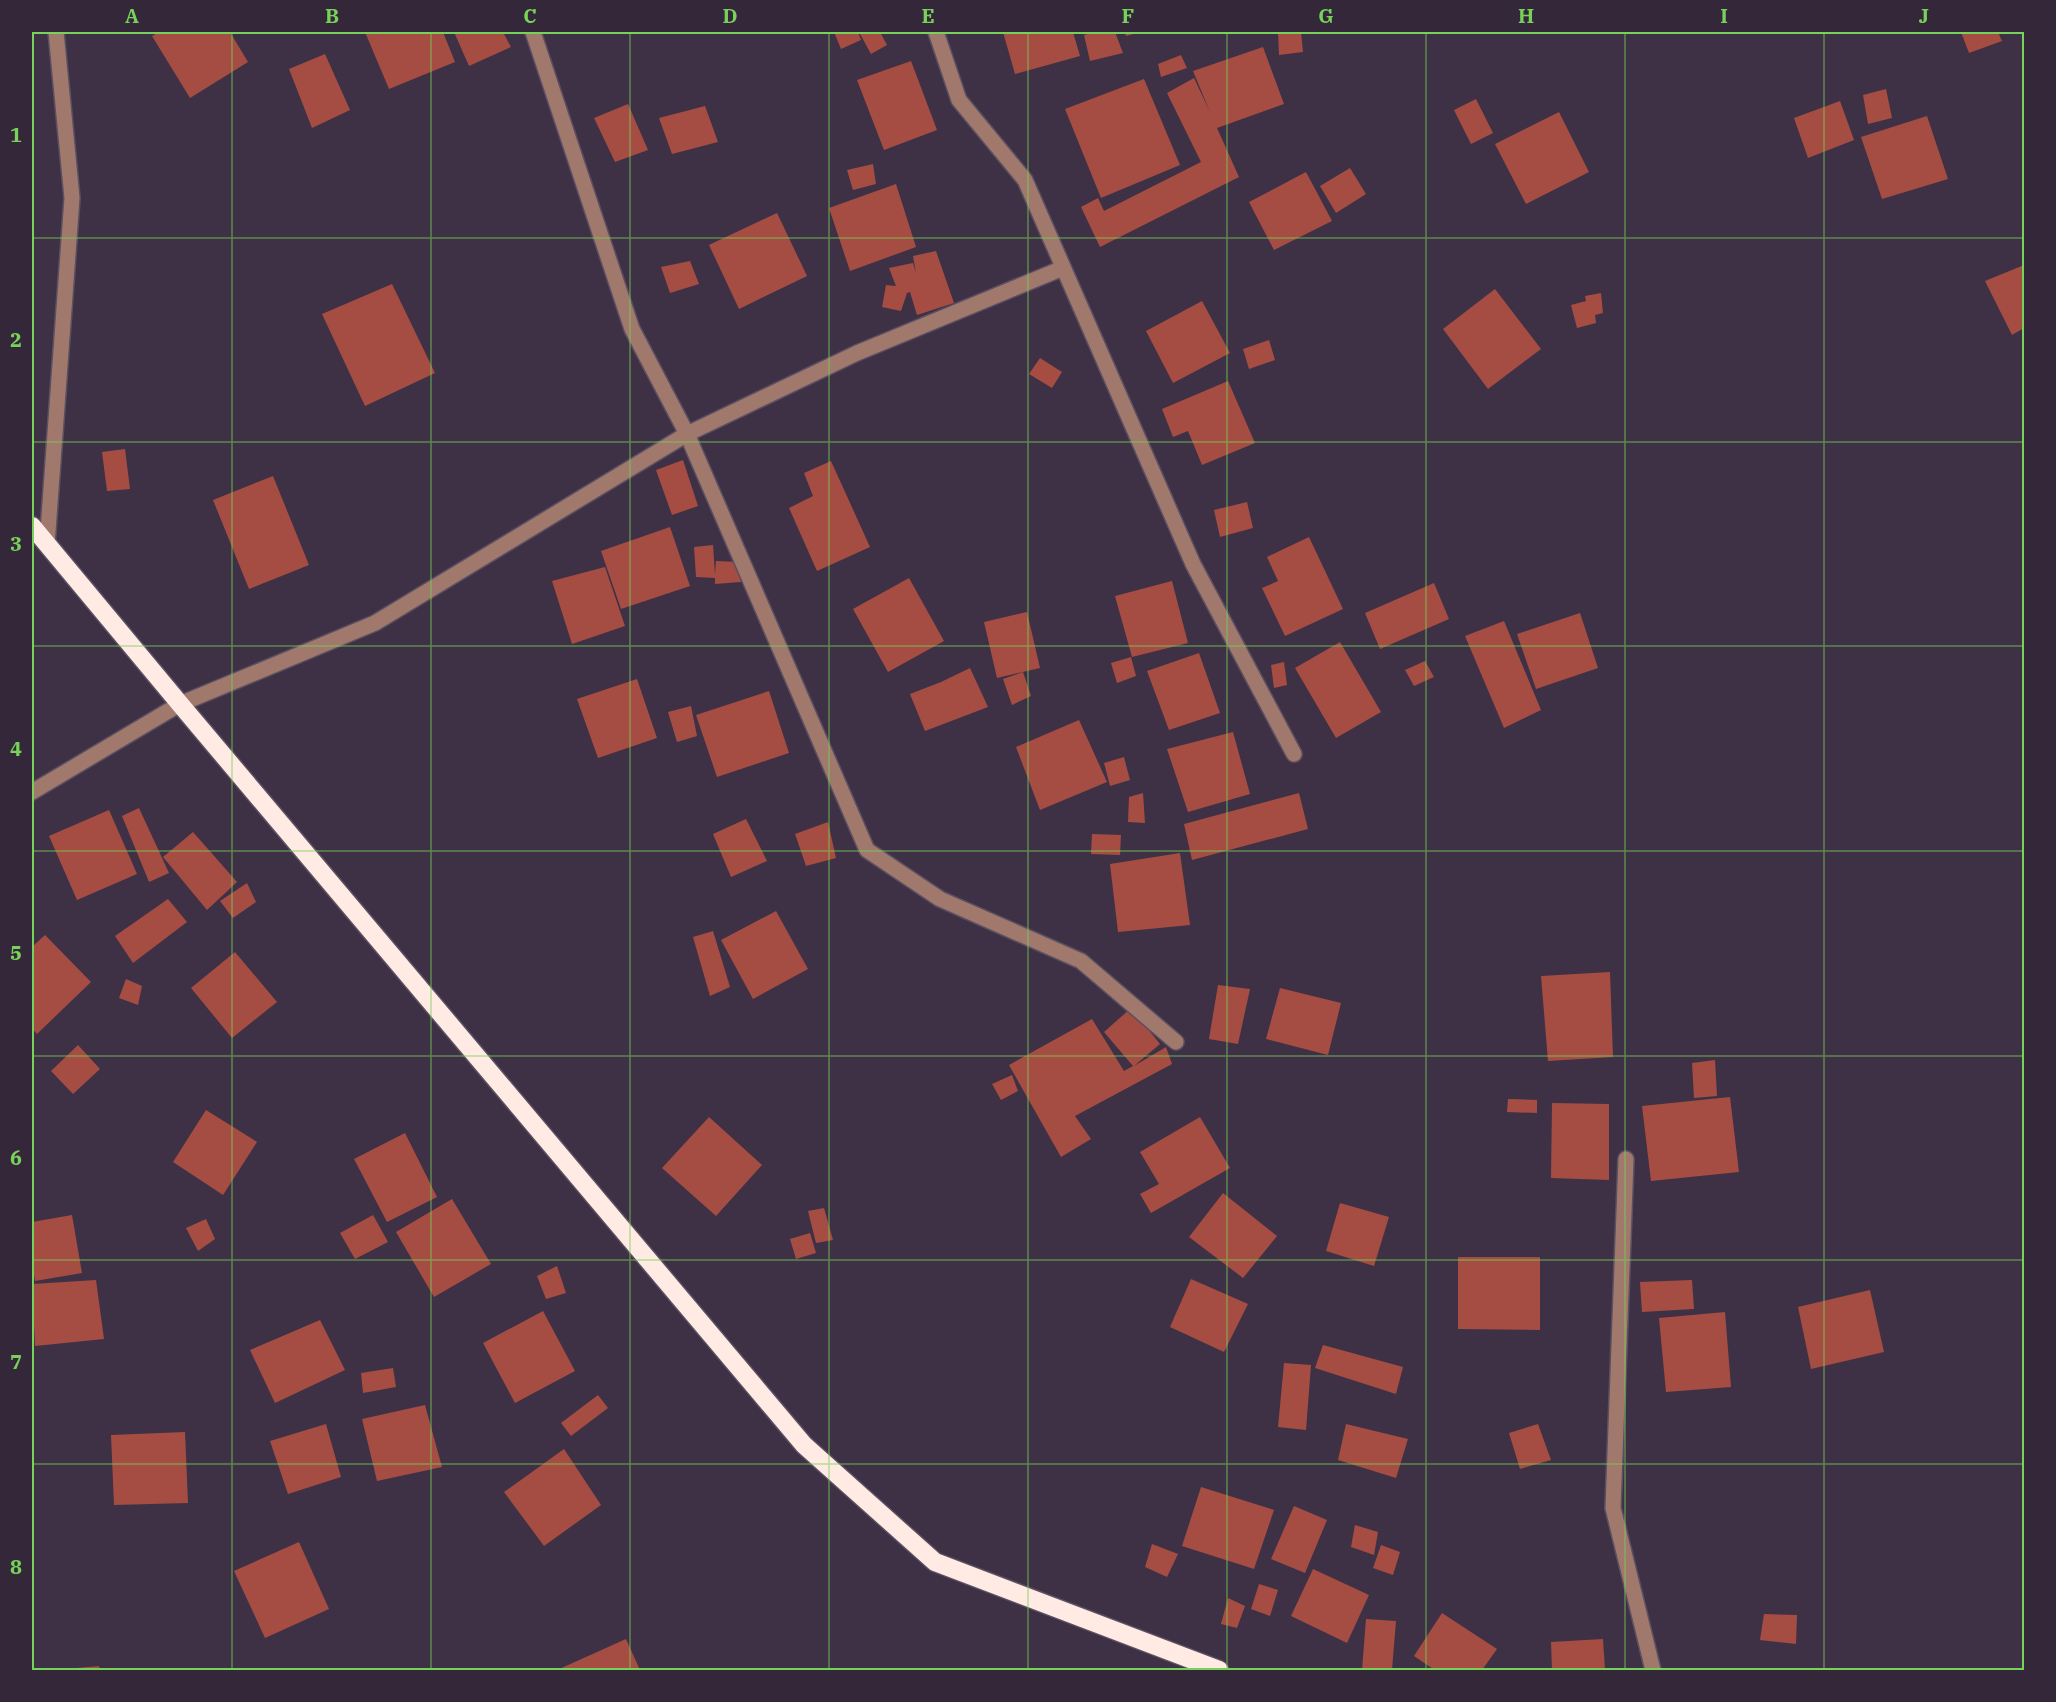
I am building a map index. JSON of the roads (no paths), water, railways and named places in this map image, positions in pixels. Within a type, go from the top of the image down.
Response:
[{"type":"highway","points":[[32,526],[180,705],[804,1445],[935,1562],[1219,1671]]},
{"type":"street","points":[[47,545],[72,198],[56,32]]},
{"type":"street","points":[[533,32],[632,329],[687,434],[867,850],[940,899],[1081,961],[1176,1042]]},
{"type":"street","points":[[936,32],[959,100],[1024,180],[1193,564],[1294,754]]},
{"type":"street","points":[[32,792],[180,705],[375,623],[687,434],[857,353],[1064,268]]},
{"type":"street","points":[[1626,1159],[1613,1508],[1653,1671]]}]
